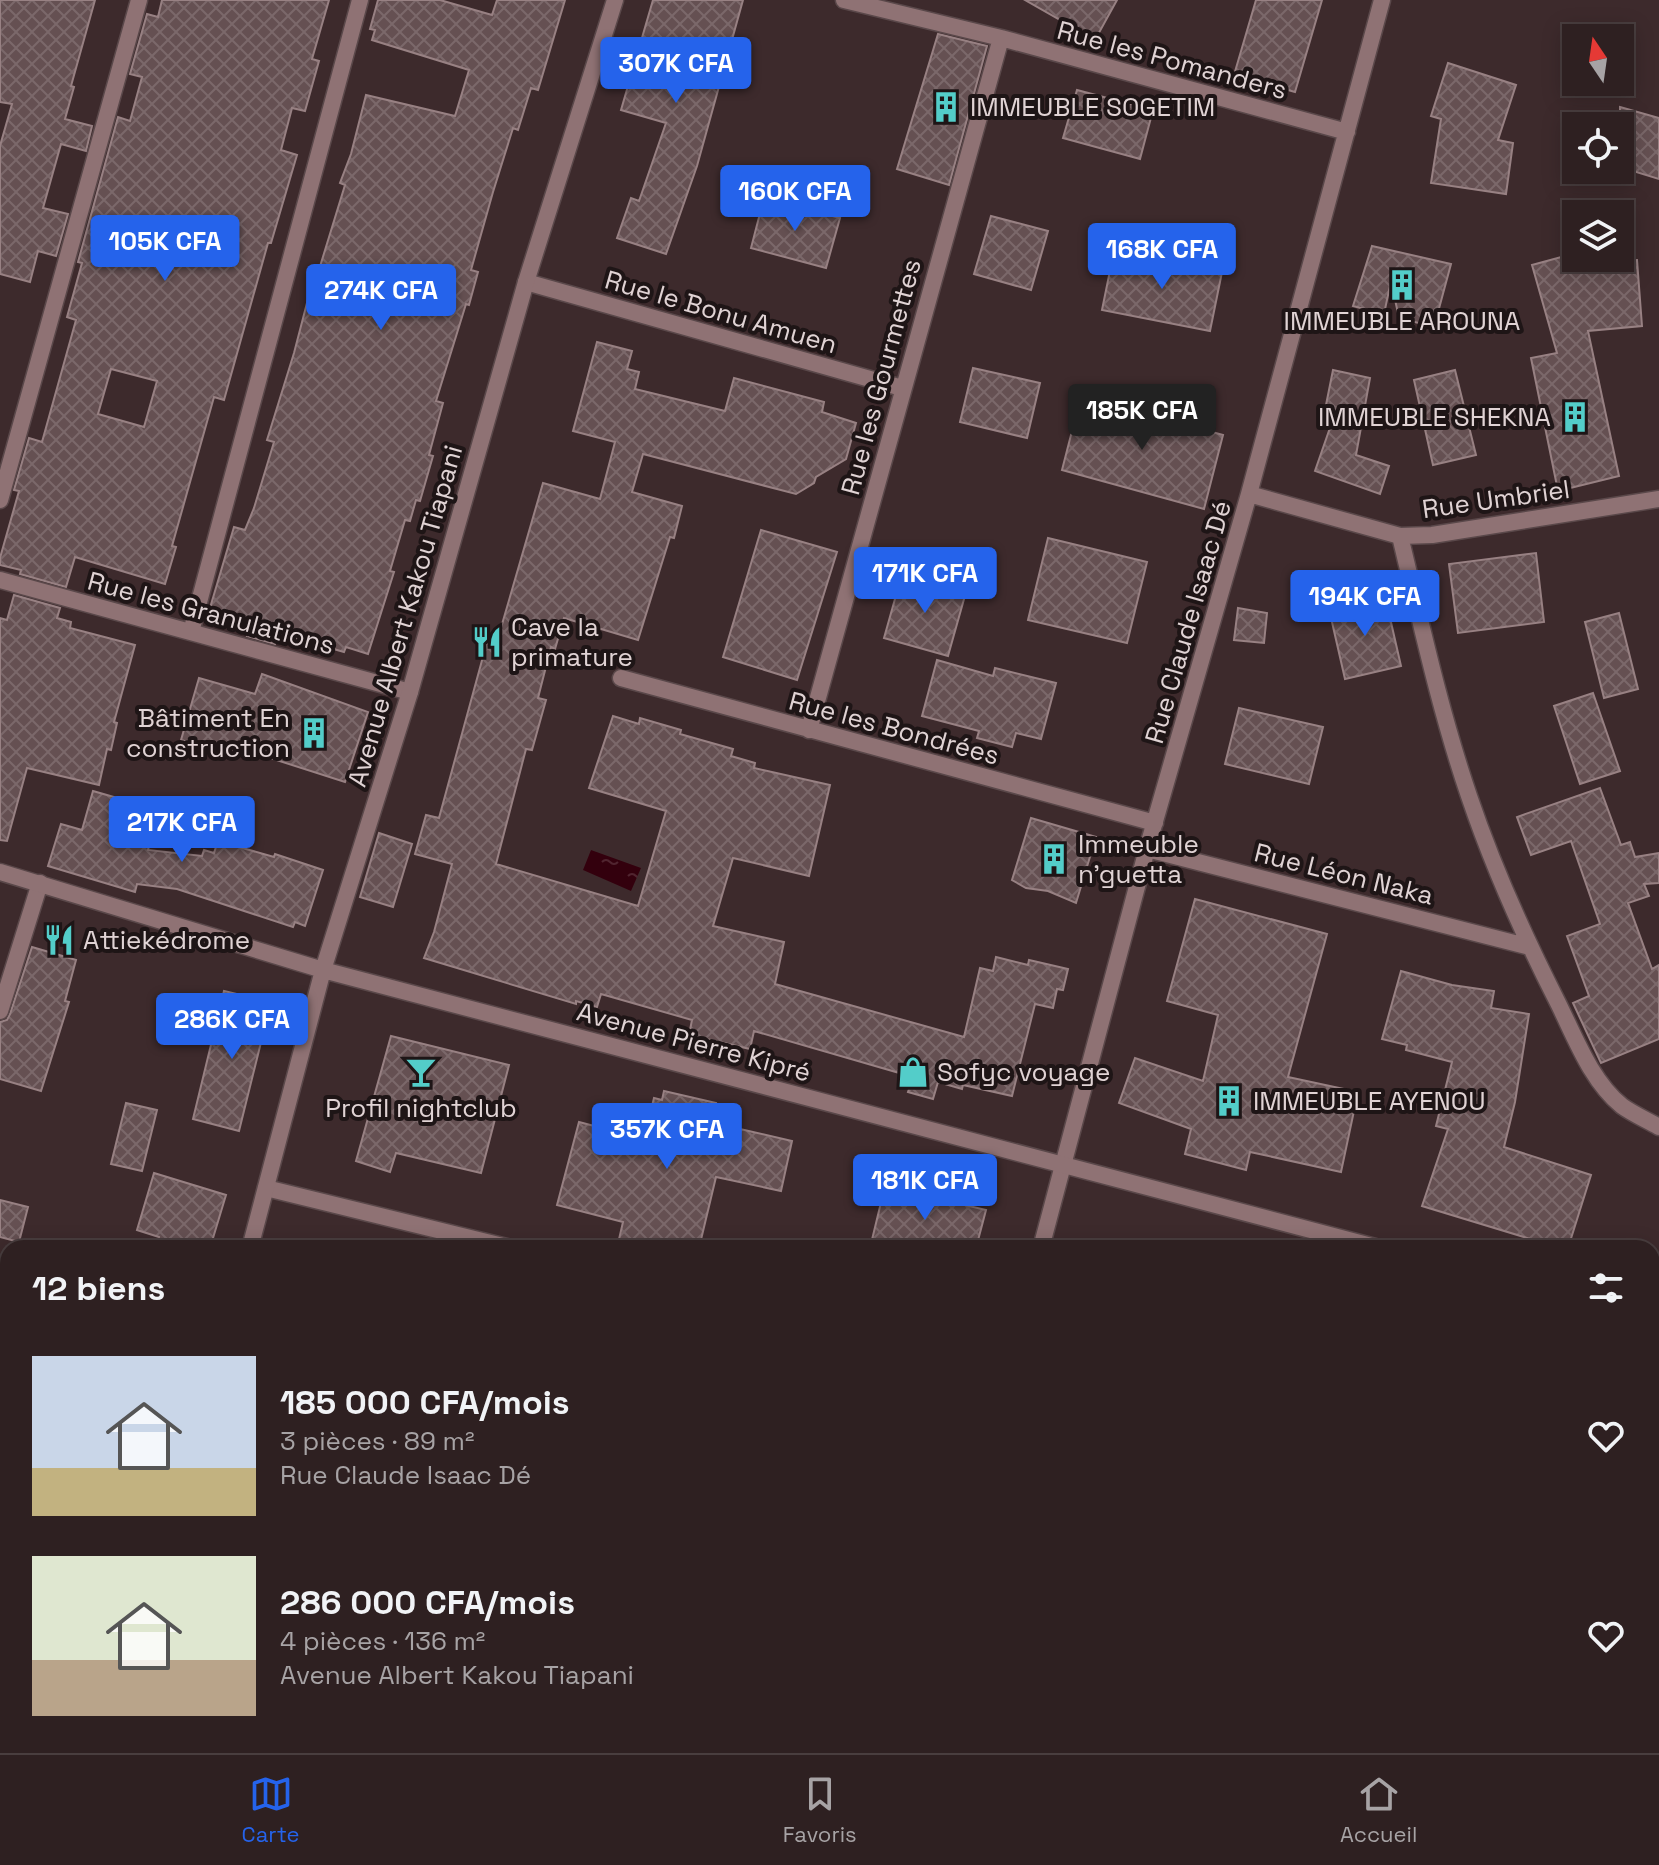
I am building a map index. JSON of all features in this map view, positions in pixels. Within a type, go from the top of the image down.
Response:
[{"type":"street","points":[[0,500],[139,0]]},
{"type":"street","points":[[191,632],[360,0]]},
{"type":"street","name":"Avenue Albert Kakou Tiapani","points":[[252,1240],[323,970],[410,692],[526,282],[615,0]]},
{"type":"street","name":"Rue les Pomanders","points":[[844,0],[1001,38],[1347,132]]},
{"type":"street","name":"Rue Claude Isaac Dé","points":[[1043,1240],[1147,849],[1249,494],[1382,0]]},
{"type":"street","name":"Rue les Gourmettes","points":[[809,730],[1001,38]]},
{"type":"street","name":"Rue le Bonu Amuen","points":[[526,282],[902,388]]},
{"type":"street","name":"Rue Umbriel","points":[[1249,494],[1400,536],[1432,535],[1659,499]]},
{"type":"street","points":[[1400,536],[1438,692],[1468,794],[1530,947],[1582,1052],[1602,1084],[1622,1105],[1659,1127]]},
{"type":"street","name":"Rue les Granulations","points":[[0,580],[410,692]]},
{"type":"street","name":"Rue les Bondrées","points":[[621,678],[1155,823]]},
{"type":"street","name":"Rue Léon Naka","points":[[1147,849],[1530,947]]},
{"type":"street","name":"Avenue Pierre Kipré","points":[[0,872],[323,970],[1349,1240]]},
{"type":"street","points":[[0,1011],[40,883]]},
{"type":"street","points":[[266,1188],[478,1240]]},
{"type":"water","points":[[591,850],[641,868],[631,891],[583,870]]},
{"type":"building","points":[[0,0],[95,0],[65,119],[92,126],[86,151],[61,144],[43,208],[68,214],[56,256],[38,251],[30,282],[0,274],[0,146],[12,104],[0,102]]},
{"type":"building","points":[[162,0],[329,0],[312,59],[319,61],[305,111],[292,108],[281,150],[297,155],[271,243],[268,243],[224,400],[214,397],[172,546],[176,547],[165,584],[75,557],[66,587],[20,574],[21,570],[0,565],[0,558],[19,491],[14,490],[29,438],[42,442],[76,320],[67,317],[82,263],[78,262],[118,117],[130,121],[142,77],[130,74],[147,14],[158,17]],"holes":[[[111,369],[157,381],[144,427],[98,414]]]},
{"type":"building","points":[[378,0],[440,0],[492,15],[497,0],[565,0],[538,90],[531,88],[518,130],[513,128],[493,192],[471,270],[478,272],[469,305],[466,304],[436,401],[443,403],[429,455],[433,456],[420,501],[416,500],[410,521],[405,520],[390,571],[394,572],[368,654],[346,647],[344,652],[278,633],[275,644],[247,636],[249,631],[207,618],[234,527],[245,530],[254,508],[274,442],[267,440],[315,272],[318,273],[345,185],[340,183],[366,95],[455,116],[469,70],[372,40],[375,30],[370,29]]},
{"type":"building","points":[[653,0],[743,0],[697,166],[666,254],[617,238],[631,198],[639,201],[666,123],[621,110]]},
{"type":"building","points":[[1025,0],[1117,0],[1095,40]]},
{"type":"building","points":[[1256,0],[1322,0],[1295,92],[1234,75]]},
{"type":"building","name":"IMMEUBLE SOGETIM","points":[[938,34],[987,46],[949,185],[897,169]]},
{"type":"building","points":[[1448,63],[1516,85],[1498,140],[1513,143],[1506,194],[1431,183],[1441,119],[1431,116]]},
{"type":"building","points":[[1077,90],[1153,110],[1140,159],[1063,138]]},
{"type":"building","points":[[1620,107],[1659,118],[1659,179],[1634,171],[1634,112],[1620,112]]},
{"type":"building","points":[[764,198],[840,218],[826,268],[751,248]]},
{"type":"building","points":[[991,216],[1048,231],[1031,290],[974,274]]},
{"type":"building","name":"IMMEUBLE AROUNA","points":[[1372,246],[1451,264],[1434,327],[1399,318],[1391,281],[1384,314],[1353,306]]},
{"type":"building","points":[[1114,251],[1222,272],[1210,331],[1102,310]]},
{"type":"building","points":[[1562,257],[1562,272],[1634,272],[1634,260],[1637,260],[1642,326],[1588,331],[1619,476],[1558,491],[1531,358],[1557,353],[1532,265]]},
{"type":"building","points":[[597,342],[632,351],[627,369],[639,372],[635,389],[725,411],[734,378],[824,402],[822,412],[856,423],[846,459],[816,477],[814,483],[796,494],[643,454],[632,492],[682,506],[638,640],[564,618],[555,649],[551,647],[538,698],[546,700],[532,750],[526,749],[496,864],[638,906],[666,811],[589,788],[613,716],[639,724],[640,718],[681,730],[680,734],[733,749],[731,756],[755,763],[754,768],[830,785],[809,876],[733,858],[713,926],[784,942],[775,984],[964,1037],[980,968],[993,971],[996,957],[1028,965],[1029,960],[1068,969],[1063,990],[1057,989],[1053,1008],[1035,1004],[1012,1096],[963,1085],[962,1089],[938,1082],[933,1099],[908,1092],[913,1077],[754,1031],[750,1049],[689,1035],[692,1020],[601,994],[597,1007],[576,1001],[576,1004],[424,958],[452,864],[415,854],[426,815],[439,818],[487,642],[496,645],[543,483],[600,499],[615,442],[573,431]]},
{"type":"building","points":[[973,368],[1040,383],[1027,438],[960,422]]},
{"type":"building","points":[[1333,370],[1370,378],[1356,455],[1389,466],[1380,494],[1315,471],[1332,422],[1323,420]]},
{"type":"building","points":[[1455,370],[1476,455],[1433,465],[1414,380]]},
{"type":"building","points":[[1081,396],[1223,435],[1204,509],[1062,470]]},
{"type":"building","points":[[761,530],[837,552],[797,680],[723,657]]},
{"type":"building","points":[[1048,538],[1147,562],[1127,643],[1028,620]]},
{"type":"building","points":[[1536,553],[1544,622],[1458,633],[1449,564]]},
{"type":"building","points":[[902,574],[966,592],[948,656],[884,638]]},
{"type":"building","points":[[14,595],[60,608],[57,618],[71,622],[70,628],[135,645],[114,722],[117,723],[111,750],[107,749],[99,785],[27,768],[7,841],[0,840],[0,618],[7,620]]},
{"type":"building","points":[[1385,596],[1401,666],[1345,679],[1329,609]]},
{"type":"building","points":[[1238,608],[1267,613],[1264,643],[1234,640]]},
{"type":"building","points":[[1619,613],[1638,689],[1604,698],[1585,622]]},
{"type":"building","points":[[937,660],[993,676],[995,668],[1056,683],[1041,739],[1016,733],[1012,747],[977,738],[979,731],[922,716]]},
{"type":"building","name":"Bâtiment En construction","points":[[262,674],[368,712],[345,782],[239,748],[237,756],[181,740],[199,678],[255,694]]},
{"type":"building","points":[[1593,693],[1620,771],[1580,784],[1554,706]]},
{"type":"building","points":[[1239,708],[1323,727],[1309,784],[1225,764]]},
{"type":"building","points":[[1600,788],[1621,845],[1630,842],[1635,857],[1659,853],[1659,883],[1644,884],[1649,896],[1628,903],[1652,969],[1659,965],[1659,1039],[1601,1063],[1573,1003],[1589,996],[1567,936],[1600,924],[1571,841],[1531,855],[1517,817]]},
{"type":"building","points":[[93,791],[159,810],[148,850],[202,856],[204,850],[214,853],[218,841],[274,857],[275,854],[323,870],[305,926],[295,922],[293,927],[177,889],[137,884],[135,892],[48,866],[61,824],[82,830]]},
{"type":"building","name":"Immeuble n'guetta","points":[[1031,818],[1096,837],[1076,903],[1048,891],[1026,888],[1012,880]]},
{"type":"building","points":[[379,833],[412,844],[393,907],[360,897]]},
{"type":"building","points":[[1195,899],[1327,934],[1288,1077],[1358,1092],[1341,1172],[1250,1152],[1246,1170],[1185,1154],[1191,1129],[1119,1103],[1135,1058],[1203,1081],[1218,1015],[1167,1001]]},
{"type":"building","points":[[32,947],[76,960],[65,1001],[69,1002],[41,1091],[0,1079],[0,1022],[7,1020],[10,1014]]},
{"type":"building","points":[[1401,971],[1452,985],[1494,991],[1491,1008],[1529,1014],[1515,1102],[1504,1147],[1591,1175],[1571,1240],[1534,1240],[1422,1206],[1448,1129],[1436,1126],[1452,1062],[1406,1050],[1407,1045],[1382,1039]]},
{"type":"building","points":[[224,991],[271,1002],[239,1131],[193,1119]]},
{"type":"building","points":[[391,1036],[509,1065],[481,1173],[396,1153],[390,1172],[356,1161]]},
{"type":"building","points":[[664,1091],[716,1103],[714,1113],[729,1117],[727,1126],[792,1141],[781,1191],[716,1177],[701,1240],[619,1240],[623,1222],[557,1205],[579,1122],[644,1139],[654,1098],[662,1100]]},
{"type":"building","points":[[126,1103],[157,1110],[142,1171],[111,1164]]},
{"type":"building","points":[[154,1173],[226,1195],[212,1240],[158,1240],[159,1237],[137,1230]]},
{"type":"building","points":[[885,1186],[986,1210],[978,1240],[872,1240]]},
{"type":"building","points":[[0,1200],[28,1207],[20,1240],[0,1237]]},
{"type":"place","name":"IMMEUBLE SOGETIM","points":[[946,107]]},
{"type":"place","name":"IMMEUBLE AROUNA","points":[[1402,285]]},
{"type":"place","name":"IMMEUBLE SHEKNA","points":[[1575,417]]},
{"type":"place","name":"Cave la primature","points":[[487,642]]},
{"type":"place","name":"Bâtiment En construction","points":[[314,733]]},
{"type":"place","name":"Immeuble n'guetta","points":[[1054,859]]},
{"type":"place","name":"Attiekédrome","points":[[59,940]]},
{"type":"place","name":"Profil nightclub","points":[[421,1072]]},
{"type":"place","name":"Sofyc voyage","points":[[913,1072]]},
{"type":"place","name":"IMMEUBLE AYENOU","points":[[1229,1101]]}]
